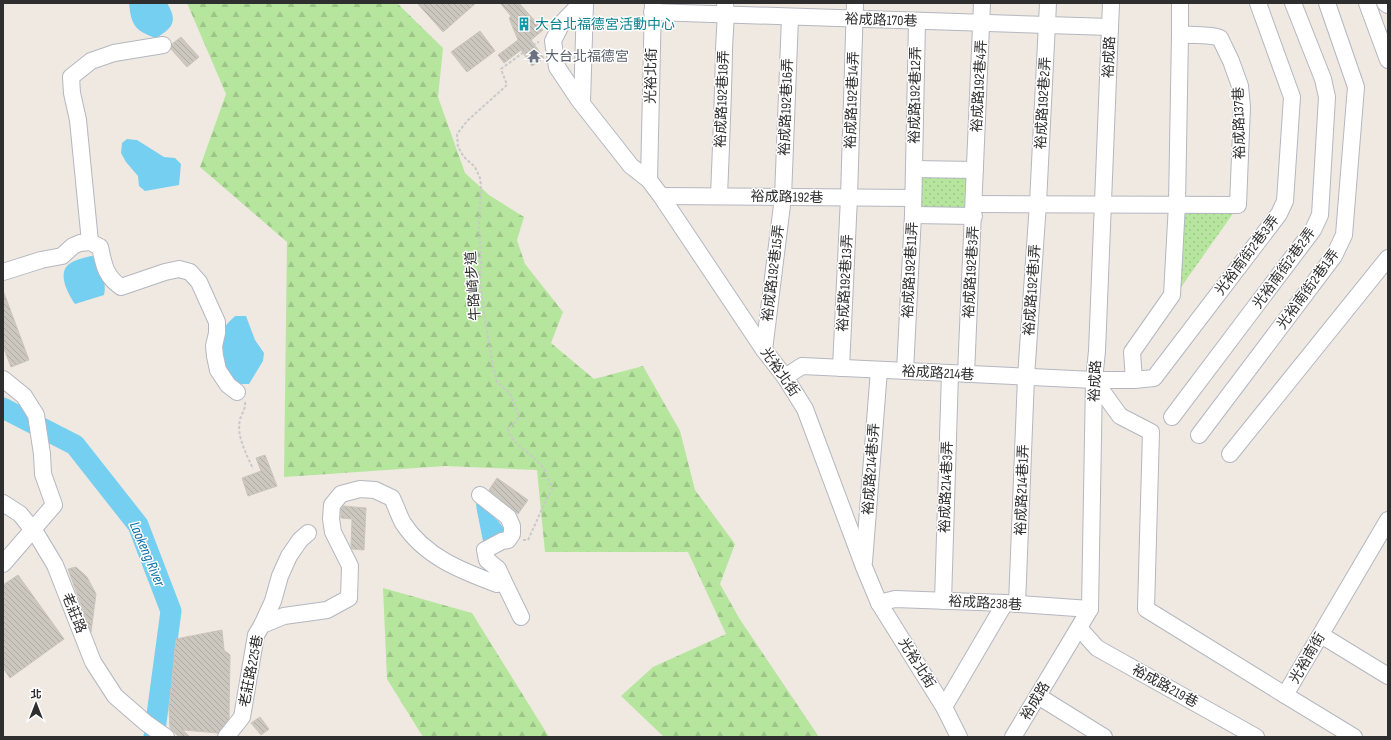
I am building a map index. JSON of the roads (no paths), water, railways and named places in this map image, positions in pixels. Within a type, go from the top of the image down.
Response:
[{"type":"street","points":[[580,3],[562,22],[553,41],[557,67],[582,103],[631,166],[649,180]]},
{"type":"street","points":[[582,103],[585,3]]},
{"type":"street","name":"裕成路192巷14弄","points":[[849,197],[854,3]]},
{"type":"street","name":"裕成路192巷4弄","points":[[975,170],[982,3]]},
{"type":"street","name":"裕成路192巷2弄","points":[[1038,203],[1048,3]]},
{"type":"street","name":"裕成路","points":[[1013,737],[1090,609],[1094,380],[1097,351],[1111,3]]},
{"type":"street","points":[[1134,380],[1132,352],[1172,295],[1177,204],[1180,3]]},
{"type":"street","name":"光裕南街2巷3弄","points":[[1094,380],[1134,380],[1154,378],[1279,214],[1285,201],[1292,97],[1258,3]]},
{"type":"street","name":"光裕南街2巷2弄","points":[[1172,417],[1313,230],[1320,215],[1327,97],[1323,79],[1293,3]]},
{"type":"street","name":"光裕南街2巷1弄","points":[[1199,435],[1334,256],[1344,235],[1356,87],[1327,3]]},
{"type":"street","points":[[1367,3],[1388,60]]},
{"type":"street","name":"裕成路170巷","points":[[653,7],[726,9],[790,17],[1110,27]]},
{"type":"street","name":"光裕北街","points":[[653,7],[649,180],[764,350],[785,377],[805,409],[879,603],[944,708],[959,737]]},
{"type":"street","name":"裕成路192巷18弄","points":[[719,196],[726,9]]},
{"type":"street","name":"裕成路192巷16弄","points":[[783,196],[790,17]]},
{"type":"street","name":"裕成路192巷12弄","points":[[914,170],[917,21]]},
{"type":"street","name":"裕成路137巷","points":[[1177,204],[1238,205],[1242,107],[1240,86],[1231,61],[1220,38],[1180,34]]},
{"type":"street","points":[[90,242],[78,120],[72,93],[71,77],[91,61],[114,53],[163,45]]},
{"type":"street","points":[[914,170],[975,170]]},
{"type":"street","name":"裕成路192巷11弄","points":[[905,371],[914,170]]},
{"type":"street","name":"裕成路192巷3弄","points":[[966,374],[975,170]]},
{"type":"street","name":"裕成路192巷","points":[[661,196],[913,198]]},
{"type":"street","name":"裕成路192巷15弄","points":[[764,350],[783,196]]},
{"type":"street","name":"裕成路192巷13弄","points":[[841,368],[849,197]]},
{"type":"street","points":[[913,215],[1038,203],[1177,204]]},
{"type":"street","name":"裕成路192巷1弄","points":[[1026,377],[1038,203]]},
{"type":"street","points":[[3,272],[41,260],[62,256],[73,246],[80,243],[90,242],[100,247],[105,266],[112,281],[121,287],[165,272],[179,269],[190,272],[199,282],[217,322],[217,333],[214,346],[218,370],[228,385],[237,392]]},
{"type":"street","points":[[1230,454],[1388,258]]},
{"type":"street","name":"裕成路214巷","points":[[785,377],[802,366],[1094,380]]},
{"type":"street","name":"裕成路214巷5弄","points":[[864,567],[879,370]]},
{"type":"street","name":"裕成路214巷3弄","points":[[942,601],[950,374]]},
{"type":"street","name":"裕成路214巷1弄","points":[[1011,603],[1026,377]]},
{"type":"street","points":[[3,379],[24,396],[36,415],[43,474],[54,505],[3,564]]},
{"type":"street","name":"光裕南街","points":[[1094,380],[1120,416],[1151,432],[1146,609],[1285,695],[1388,520]]},
{"type":"street","name":"老莊路225巷","points":[[226,737],[242,717],[256,635],[262,624],[284,616],[327,610],[349,598],[350,566],[333,532],[331,519],[332,505],[341,494],[360,489],[375,490],[392,498],[404,523],[428,550],[442,561],[497,584],[503,580]]},
{"type":"street","points":[[480,495],[508,517],[512,526],[512,534],[508,540],[502,541],[485,550],[487,560],[498,569],[522,617]]},
{"type":"street","name":"老莊路","points":[[3,502],[20,514],[33,529],[55,565],[93,662],[115,696],[165,736]]},
{"type":"street","points":[[262,624],[273,601],[280,576],[289,556],[300,540],[308,533]]},
{"type":"street","name":"裕成路238巷","points":[[879,603],[895,599],[1011,603],[1090,609]]},
{"type":"street","points":[[944,708],[1011,603]]},
{"type":"street","name":"裕成路219巷","points":[[1079,628],[1097,648],[1256,737]]},
{"type":"street","points":[[1321,635],[1388,676]]},
{"type":"street","points":[[1285,695],[1354,737]]},
{"type":"street","points":[[1038,696],[1104,737]]},
{"type":"water","points":[[129,3],[167,3],[173,19],[172,24],[166,31],[156,38],[143,33],[135,26],[133,22]]},
{"type":"water","points":[[127,139],[137,140],[164,157],[175,158],[181,164],[179,185],[145,191],[139,186],[138,176],[126,162],[121,153],[122,143]]},
{"type":"water","points":[[91,256],[98,257],[104,281],[104,295],[75,304],[65,285],[65,270],[72,262]]},
{"type":"water","points":[[235,316],[246,316],[255,340],[264,353],[263,361],[249,384],[236,384],[221,363],[219,337],[227,324]]},
{"type":"water","points":[[476,504],[479,504],[495,518],[502,526],[505,534],[492,540],[483,541]]},
{"type":"waterway","name":"Laokeng River","points":[[3,408],[75,445],[138,525],[171,611],[154,737]]},
{"type":"place","name":"大台北福德宮活動中心","points":[[524,24]]},
{"type":"place","name":"大台北福德宮","points":[[534,56]]}]
